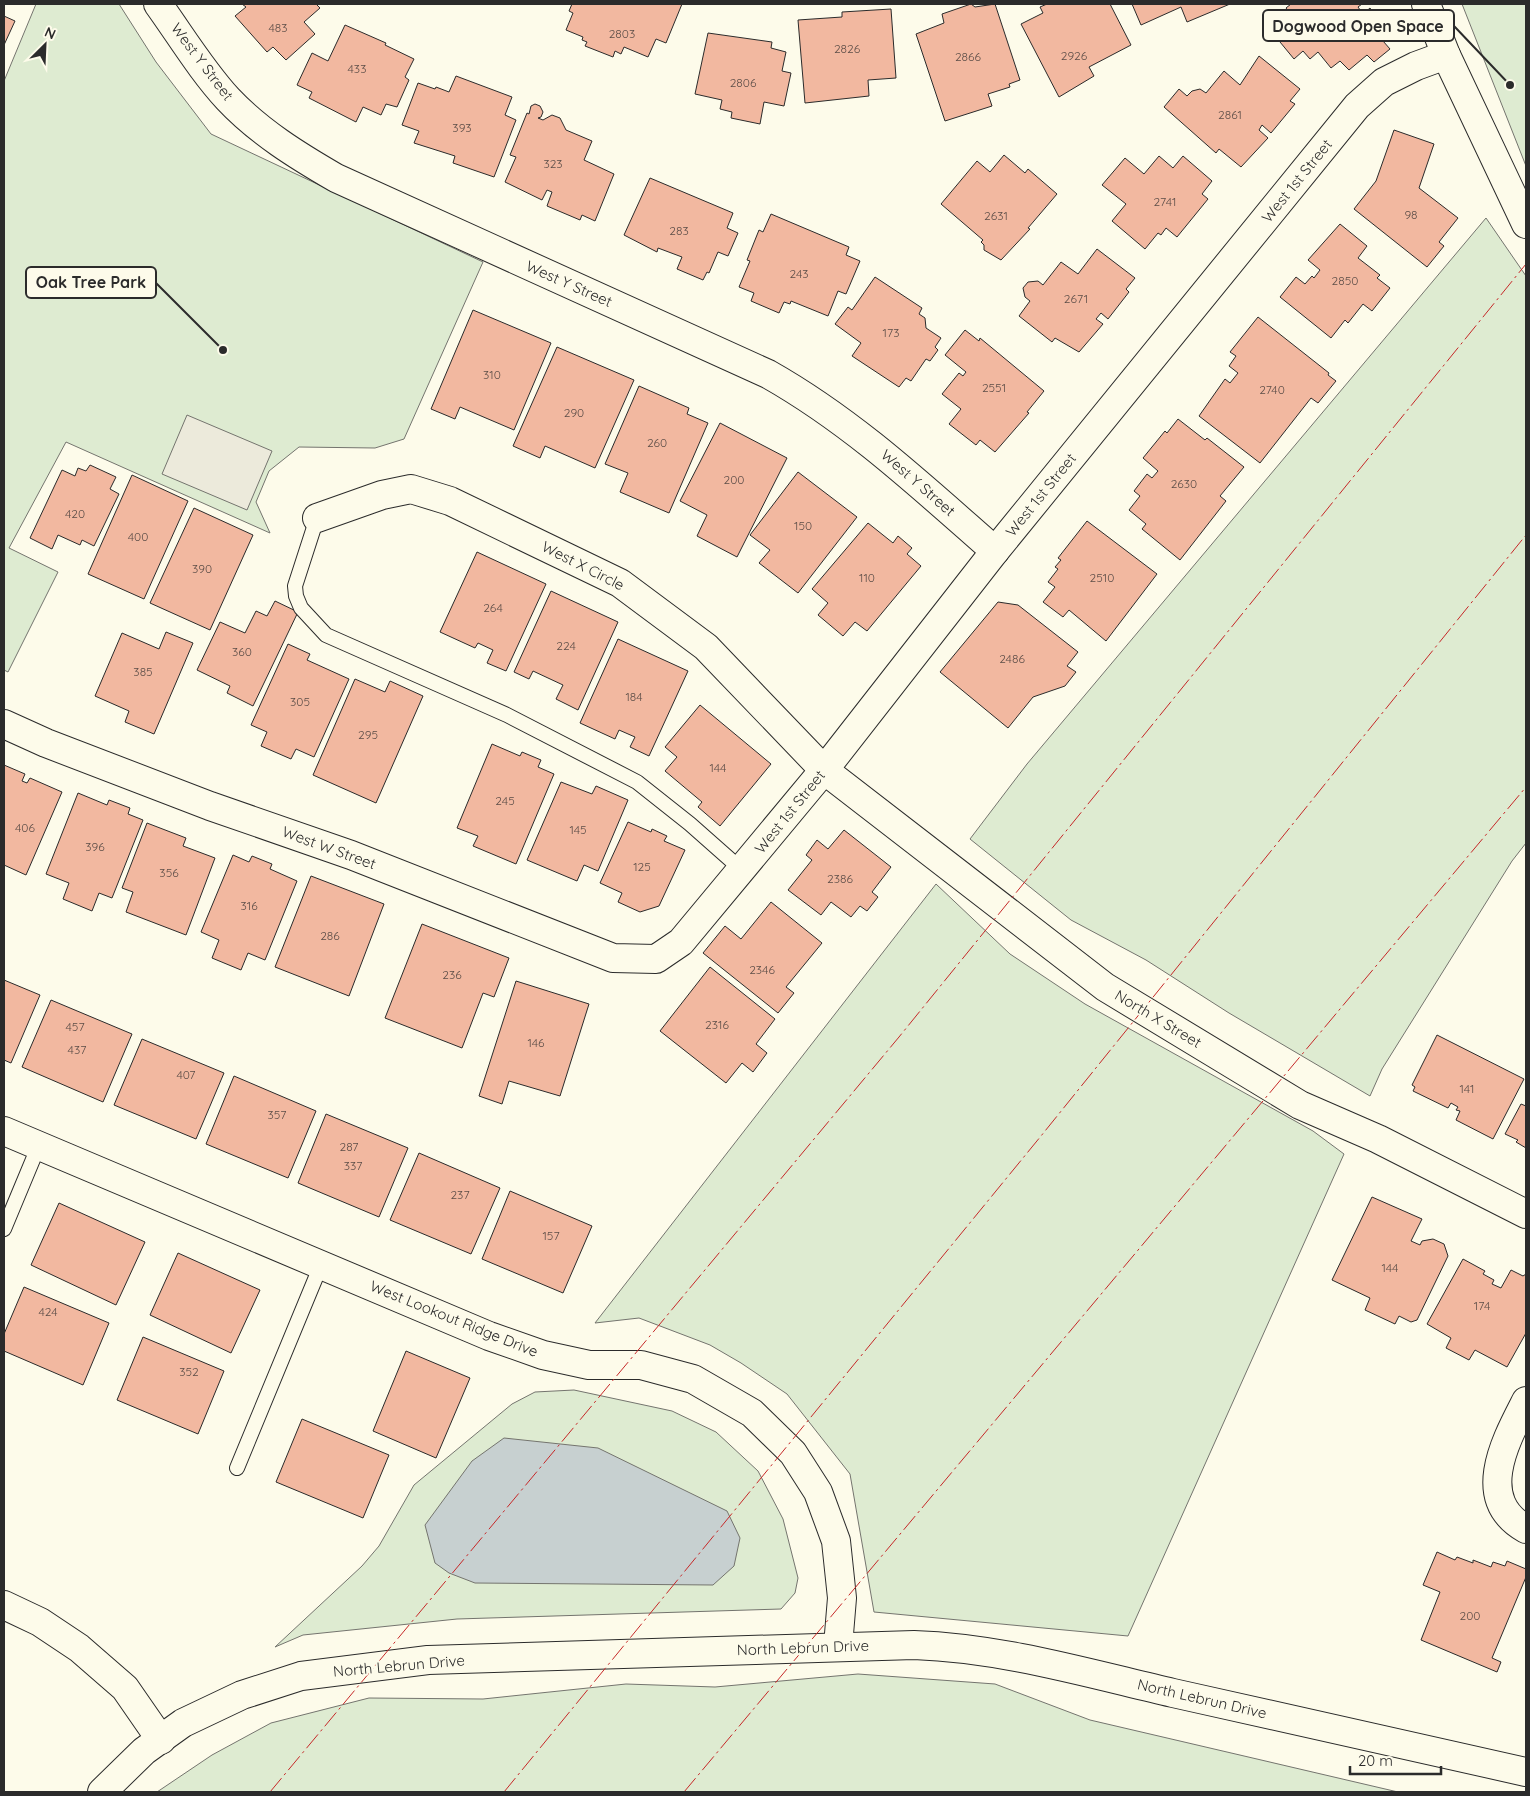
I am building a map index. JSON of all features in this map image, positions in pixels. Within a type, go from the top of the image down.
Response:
[{"type":"street","name":"West Y Street","points":[[158,4],[228,100],[261,129],[295,154],[336,178],[784,383],[866,438],[996,551]]},
{"type":"street","points":[[1426,4],[1446,56],[1526,224]]},
{"type":"street","name":"West 1st Street","points":[[656,958],[681,942],[742,870],[824,770],[996,551],[1357,106],[1384,82],[1416,66],[1446,56]]},
{"type":"street","name":"West X Circle","points":[[317,518],[382,495],[410,489],[450,501],[620,583],[706,647],[824,770]]},
{"type":"street","name":"West W Street","points":[[4,724],[46,743],[210,806],[351,855],[612,958],[656,958]]},
{"type":"street","name":"North X Street","points":[[824,770],[1105,987],[1300,1105],[1378,1139],[1526,1214]]},
{"type":"street","name":"West Lookout Ridge Drive","points":[[4,1131],[489,1336],[543,1355],[590,1364],[641,1365],[692,1379],[752,1413],[793,1453],[818,1492],[836,1541],[842,1598],[838,1646]]},
{"type":"street","points":[[1526,1401],[1506,1440],[1499,1460],[1497,1479],[1500,1497],[1508,1514],[1526,1529]]},
{"type":"street","points":[[4,1605],[40,1622],[79,1648],[125,1688],[161,1740]]},
{"type":"street","name":"North Lebrun Drive","points":[[102,1792],[144,1751],[183,1723],[242,1695],[301,1676],[428,1660],[838,1646],[957,1647],[1048,1662],[1173,1693],[1526,1772]]},
{"type":"lane","points":[[317,518],[295,586],[296,596],[301,608],[326,635],[507,715],[637,782],[690,824],[742,870]]},
{"type":"lane","points":[[4,1229],[39,1145]]},
{"type":"lane","points":[[238,1468],[321,1265]]},
{"type":"green space","points":[[36,4],[119,4],[156,62],[211,134],[483,262],[404,439],[375,448],[299,447],[269,471],[256,502],[270,533],[66,442],[9,548],[58,572],[8,672],[4,670],[4,81]]},
{"type":"green space","points":[[1462,4],[1526,4],[1526,166]]},
{"type":"green space","points":[[1486,218],[1526,276],[1526,843],[1512,861],[1382,1069],[1370,1096],[1229,1013],[1146,960],[1071,920],[970,839],[1027,764]]},
{"type":"green space","points":[[936,884],[1010,954],[1085,1004],[1313,1131],[1344,1154],[1128,1636],[874,1612],[850,1474],[787,1394],[710,1345],[639,1318],[595,1323]]},
{"type":"green space","points":[[574,1390],[672,1411],[716,1432],[758,1471],[783,1519],[798,1578],[795,1593],[781,1609],[457,1619],[303,1635],[275,1647],[362,1566],[379,1546],[414,1485],[512,1404],[535,1392]]},
{"type":"green space","points":[[858,1674],[995,1684],[1090,1720],[1398,1792],[157,1792],[212,1755],[271,1723],[369,1698],[483,1699],[626,1684],[715,1687]]},
{"type":"shaded area","points":[[187,415],[272,451],[247,510],[162,474]]},
{"type":"shaded area","points":[[504,1438],[598,1448],[727,1511],[740,1538],[734,1566],[713,1585],[475,1583],[449,1573],[435,1563],[425,1525],[472,1461]]},
{"type":"building","points":[[242,4],[316,4],[320,8],[304,22],[315,34],[286,60],[273,47],[267,52],[235,16],[246,7]]},
{"type":"building","points":[[572,4],[682,4],[666,43],[656,39],[648,57],[624,47],[621,54],[615,51],[613,57],[585,46],[587,42],[582,40],[583,37],[566,30],[573,13],[569,11]]},
{"type":"building","points":[[971,4],[975,7],[995,4],[1020,80],[1009,84],[1010,87],[988,94],[992,106],[945,121],[916,34],[944,23],[942,14]]},
{"type":"building","points":[[1047,4],[1110,4],[1131,45],[1089,67],[1094,76],[1059,97],[1021,24],[1043,13],[1040,7]]},
{"type":"building","points":[[1132,4],[1230,4],[1187,22],[1181,7],[1141,25]]},
{"type":"building","points":[[1291,4],[1362,4],[1358,7],[1363,14],[1370,8],[1384,27],[1376,33],[1390,49],[1374,62],[1367,55],[1349,70],[1340,61],[1331,68],[1318,52],[1310,59],[1303,51],[1294,59],[1266,25],[1280,13],[1284,18],[1290,13],[1286,8]]},
{"type":"building","points":[[891,9],[896,78],[868,80],[869,96],[805,103],[798,20],[842,17],[842,12]]},
{"type":"building","points":[[4,16],[15,21],[4,45]]},
{"type":"building","points":[[345,25],[386,43],[385,45],[414,59],[405,77],[409,80],[397,107],[386,104],[381,115],[363,107],[356,122],[309,98],[312,92],[297,85],[312,53],[328,61]]},
{"type":"building","points":[[708,33],[772,42],[771,48],[786,52],[782,71],[791,73],[784,106],[764,102],[760,124],[731,118],[732,112],[720,109],[722,100],[695,94]]},
{"type":"building","points":[[1259,56],[1300,89],[1290,101],[1295,104],[1271,133],[1262,125],[1259,130],[1268,138],[1241,167],[1219,149],[1216,153],[1164,107],[1179,89],[1187,96],[1192,91],[1200,89],[1206,93],[1224,71],[1240,85]]},
{"type":"building","points":[[456,76],[512,97],[505,115],[516,120],[494,177],[453,163],[455,156],[414,143],[419,131],[402,125],[418,83],[449,92]]},
{"type":"building","points":[[535,104],[540,106],[543,112],[541,117],[538,118],[543,120],[552,115],[560,118],[566,130],[592,141],[584,160],[614,174],[595,221],[582,215],[580,220],[547,206],[552,192],[547,190],[542,200],[505,182],[516,157],[510,155],[527,113],[529,114],[531,106]]},
{"type":"building","points":[[1394,130],[1434,144],[1419,188],[1458,218],[1439,242],[1444,246],[1427,267],[1354,209],[1376,181]]},
{"type":"building","points":[[1004,155],[1025,173],[1028,169],[1057,194],[1028,228],[1030,229],[1001,260],[984,250],[984,245],[981,242],[983,240],[941,204],[977,161],[990,172]]},
{"type":"building","points":[[1159,156],[1173,168],[1183,156],[1212,181],[1202,194],[1208,199],[1177,237],[1166,228],[1161,235],[1158,233],[1145,249],[1112,221],[1126,204],[1102,185],[1125,158],[1144,174]]},
{"type":"building","points":[[650,178],[733,213],[727,228],[738,233],[728,256],[718,252],[709,273],[707,272],[703,280],[677,269],[682,257],[658,248],[657,252],[624,235]]},
{"type":"building","points":[[771,214],[849,247],[846,255],[860,261],[846,294],[838,291],[828,316],[791,301],[790,304],[784,302],[779,313],[751,301],[754,293],[739,287],[750,261],[747,260],[759,230],[763,232]]},
{"type":"building","points":[[1340,224],[1367,246],[1358,258],[1380,275],[1377,278],[1390,288],[1372,311],[1363,304],[1348,323],[1345,320],[1331,338],[1280,297],[1296,277],[1305,284],[1312,276],[1314,278],[1320,270],[1308,260]]},
{"type":"building","points":[[1097,249],[1135,278],[1126,289],[1129,292],[1108,319],[1101,313],[1096,319],[1103,324],[1079,352],[1055,338],[1052,342],[1019,316],[1030,301],[1025,297],[1023,288],[1028,282],[1038,281],[1043,285],[1061,262],[1078,274]]},
{"type":"building","points":[[875,277],[922,308],[919,314],[925,318],[926,328],[941,338],[935,347],[938,350],[930,361],[926,359],[911,381],[906,378],[899,387],[852,356],[861,343],[835,324],[848,307],[852,310]]},
{"type":"building","points":[[473,310],[551,343],[514,430],[460,407],[455,419],[431,409]]},
{"type":"building","points":[[1258,317],[1329,373],[1328,375],[1336,381],[1318,403],[1311,398],[1260,463],[1199,416],[1225,379],[1230,383],[1238,373],[1229,366],[1236,356],[1230,352]]},
{"type":"building","points":[[965,330],[979,341],[980,338],[1044,391],[1027,412],[1029,413],[995,452],[980,440],[976,445],[949,424],[961,409],[942,394],[959,373],[963,376],[966,372],[945,355]]},
{"type":"building","points":[[557,347],[634,380],[595,468],[545,446],[540,458],[513,446]]},
{"type":"building","points":[[639,386],[689,408],[687,414],[708,423],[669,513],[620,492],[628,473],[605,464]]},
{"type":"building","points":[[1178,419],[1205,440],[1207,438],[1244,467],[1220,496],[1226,501],[1180,560],[1142,529],[1146,524],[1129,510],[1140,496],[1134,491],[1147,474],[1152,478],[1158,471],[1143,458],[1165,431],[1167,433]]},
{"type":"building","points":[[720,423],[787,458],[737,557],[697,536],[707,515],[680,501]]},
{"type":"building","points":[[90,465],[116,477],[110,489],[119,494],[94,546],[82,540],[80,545],[58,535],[52,549],[30,538],[62,470],[75,476],[78,468],[86,471]]},
{"type":"building","points":[[798,472],[857,517],[798,593],[759,563],[770,550],[750,535]]},
{"type":"building","points":[[132,475],[188,501],[144,599],[88,574]]},
{"type":"building","points":[[194,508],[253,535],[210,630],[150,603]]},
{"type":"building","points":[[1087,521],[1157,574],[1106,641],[1069,610],[1063,617],[1043,602],[1055,587],[1048,582],[1058,569],[1055,567],[1061,560],[1058,558]]},
{"type":"building","points":[[868,523],[893,543],[898,536],[912,548],[907,554],[921,566],[867,631],[855,622],[843,636],[818,615],[828,603],[812,589]]},
{"type":"building","points":[[477,552],[546,584],[506,671],[487,663],[493,650],[478,643],[475,648],[440,632]]},
{"type":"building","points":[[551,591],[618,622],[578,710],[556,699],[563,685],[533,671],[529,679],[514,672]]},
{"type":"building","points":[[275,601],[298,612],[253,706],[227,693],[230,686],[197,670],[220,622],[245,633],[256,611],[267,616]]},
{"type":"building","points":[[998,602],[1018,605],[1078,652],[1067,666],[1076,672],[1065,686],[1033,697],[1008,728],[940,672]]},
{"type":"building","points":[[166,632],[193,643],[154,734],[125,722],[129,711],[95,696],[122,633],[159,649]]},
{"type":"building","points":[[618,639],[688,671],[649,756],[630,747],[635,737],[619,730],[615,739],[580,723]]},
{"type":"building","points":[[288,644],[310,654],[307,660],[349,679],[314,757],[296,749],[291,759],[261,746],[267,732],[251,725]]},
{"type":"building","points":[[355,679],[385,692],[390,681],[423,696],[376,803],[313,775]]},
{"type":"building","points":[[700,705],[771,764],[720,826],[698,807],[702,802],[665,771],[677,757],[665,747]]},
{"type":"building","points":[[492,744],[520,756],[522,752],[541,760],[538,767],[554,774],[516,864],[473,846],[478,836],[457,828]]},
{"type":"building","points":[[4,765],[25,774],[22,781],[27,783],[30,778],[62,792],[26,875],[4,865]]},
{"type":"building","points":[[561,782],[592,794],[596,786],[628,800],[598,871],[584,865],[577,881],[527,860]]},
{"type":"building","points":[[78,793],[107,805],[109,800],[130,808],[128,814],[143,820],[112,898],[99,893],[92,911],[63,899],[69,883],[46,874]]},
{"type":"building","points":[[628,822],[651,832],[652,829],[667,836],[664,841],[685,850],[659,906],[640,912],[618,902],[622,893],[600,883]]},
{"type":"building","points":[[147,823],[186,838],[183,846],[215,858],[186,935],[126,912],[133,892],[122,888]]},
{"type":"building","points":[[844,830],[891,867],[872,892],[878,897],[867,911],[860,906],[851,917],[831,902],[821,915],[788,890],[812,860],[806,855],[817,840],[828,849]]},
{"type":"building","points":[[233,855],[249,862],[252,856],[272,864],[270,869],[297,881],[265,960],[248,953],[241,970],[212,958],[219,940],[201,932]]},
{"type":"building","points":[[311,876],[384,904],[349,996],[275,967]]},
{"type":"building","points":[[771,902],[822,943],[786,987],[794,993],[778,1013],[703,953],[725,926],[741,939]]},
{"type":"building","points":[[422,924],[509,958],[494,997],[483,993],[462,1048],[385,1018]]},
{"type":"building","points":[[710,967],[775,1019],[756,1044],[767,1053],[753,1072],[742,1063],[726,1083],[660,1031]]},
{"type":"building","points":[[4,980],[40,995],[11,1063],[4,1060]]},
{"type":"building","points":[[516,981],[589,1004],[560,1096],[509,1081],[502,1104],[479,1096]]},
{"type":"building","points":[[51,1000],[132,1034],[103,1102],[22,1067]]},
{"type":"building","points":[[1437,1035],[1524,1079],[1493,1139],[1456,1120],[1460,1111],[1456,1110],[1458,1107],[1451,1103],[1448,1108],[1413,1091],[1415,1087],[1412,1085]]},
{"type":"building","points":[[142,1039],[224,1073],[196,1139],[114,1105]]},
{"type":"building","points":[[234,1076],[316,1111],[288,1178],[206,1144]]},
{"type":"building","points":[[1521,1104],[1526,1106],[1526,1148],[1516,1142],[1518,1140],[1505,1134]]},
{"type":"building","points":[[326,1114],[408,1148],[379,1217],[298,1183]]},
{"type":"building","points":[[419,1153],[500,1188],[471,1254],[390,1220]]},
{"type":"building","points":[[510,1191],[592,1226],[563,1293],[482,1259]]},
{"type":"building","points":[[1372,1197],[1422,1219],[1411,1241],[1420,1245],[1422,1241],[1433,1239],[1444,1244],[1448,1256],[1417,1320],[1411,1322],[1399,1316],[1395,1324],[1365,1310],[1370,1298],[1332,1280]]},
{"type":"building","points":[[59,1203],[145,1242],[116,1305],[31,1265]]},
{"type":"building","points":[[178,1253],[260,1290],[231,1353],[150,1315]]},
{"type":"building","points":[[1463,1259],[1485,1271],[1483,1274],[1494,1280],[1492,1284],[1501,1288],[1511,1270],[1523,1276],[1526,1274],[1526,1333],[1507,1367],[1475,1350],[1469,1360],[1446,1348],[1451,1338],[1427,1324]]},
{"type":"building","points":[[24,1287],[109,1323],[83,1385],[4,1351],[4,1334]]},
{"type":"building","points":[[143,1337],[224,1371],[198,1434],[117,1400]]},
{"type":"building","points":[[406,1351],[470,1378],[436,1458],[373,1431]]},
{"type":"building","points":[[302,1419],[389,1455],[363,1518],[276,1482]]},
{"type":"building","points":[[1437,1552],[1455,1560],[1457,1557],[1473,1563],[1473,1560],[1491,1567],[1493,1562],[1505,1566],[1507,1561],[1526,1569],[1526,1577],[1492,1658],[1501,1662],[1497,1672],[1421,1640],[1440,1592],[1423,1585]]},
{"type":"power","points":[[270,1792],[899,1037],[1526,264]]},
{"type":"power","points":[[504,1792],[1041,1136],[1526,535]]},
{"type":"power","points":[[684,1792],[1526,787]]},
{"type":"place","name":"Dogwood Open Space","points":[[1510,85]]},
{"type":"place","name":"Oak Tree Park","points":[[223,350]]}]
